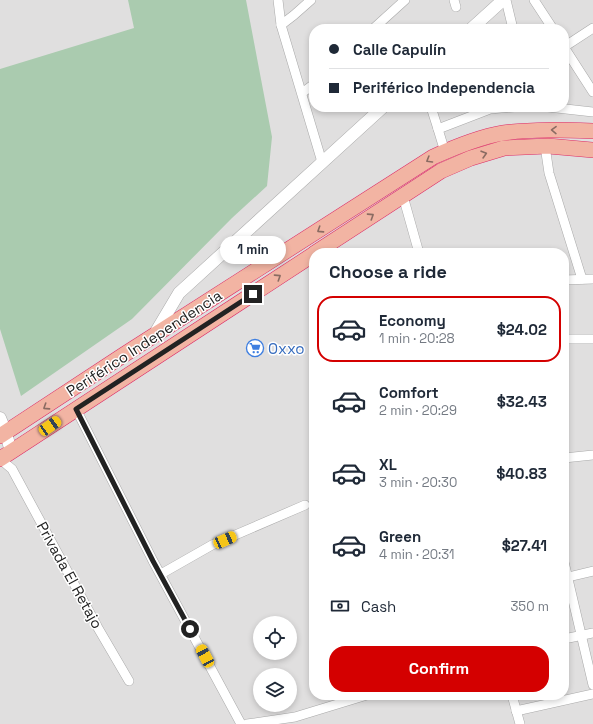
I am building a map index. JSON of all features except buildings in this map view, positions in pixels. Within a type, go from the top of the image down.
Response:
[{"type":"highway","name":"Periférico Independencia","points":[[3,435],[433,158],[473,141],[502,134],[537,130],[593,130]]},
{"type":"highway","name":"Periférico Independencia","points":[[323,248],[441,171],[470,158],[504,148],[545,146],[593,150]]},
{"type":"highway","name":"Periférico Independencia","points":[[3,457],[309,257]]},
{"type":"street","points":[[278,0],[281,24],[322,162]]},
{"type":"street","points":[[281,24],[311,0]]},
{"type":"street","points":[[379,24],[405,0]]},
{"type":"street","points":[[477,24],[505,0],[512,24]]},
{"type":"street","points":[[534,0],[550,24]]},
{"type":"street","points":[[569,44],[593,28]]},
{"type":"street","points":[[569,55],[593,92]]},
{"type":"street","points":[[302,93],[309,88]]},
{"type":"street","points":[[569,109],[593,112]]},
{"type":"street","points":[[153,337],[179,293],[377,112]]},
{"type":"street","points":[[433,112],[445,152]]},
{"type":"street","points":[[438,129],[482,112]]},
{"type":"street","points":[[545,146],[549,173],[582,280]]},
{"type":"street","points":[[403,196],[418,248]]},
{"type":"street","points":[[569,280],[593,279]]},
{"type":"street","points":[[569,339],[593,339]]},
{"type":"street","points":[[76,409],[153,561],[241,724]]},
{"type":"street","points":[[0,418],[3,435],[3,457]]},
{"type":"street","points":[[569,457],[593,455]]},
{"type":"street","name":"Privada El Retajo","points":[[3,457],[12,468],[129,681]]},
{"type":"street","points":[[161,574],[212,545],[305,505]]},
{"type":"street","points":[[569,576],[593,571]]},
{"type":"street","points":[[569,592],[593,685]]},
{"type":"street","points":[[569,638],[593,634]]},
{"type":"street","points":[[569,699],[593,694]]},
{"type":"street","points":[[247,724],[281,722],[351,700]]},
{"type":"street","points":[[513,700],[520,724]]},
{"type":"street","points":[[516,711],[566,700]]},
{"type":"shaded area","points":[[0,0],[593,0],[593,724],[0,724]]},
{"type":"green space","points":[[128,0],[246,0],[272,137],[267,186],[232,218],[132,319],[21,396],[0,329],[0,69],[134,28]]},
{"type":"place","name":"Oxxo","points":[[255,348]]},
{"type":"route","points":[[190,629],[153,561],[76,409],[253,294]]}]
